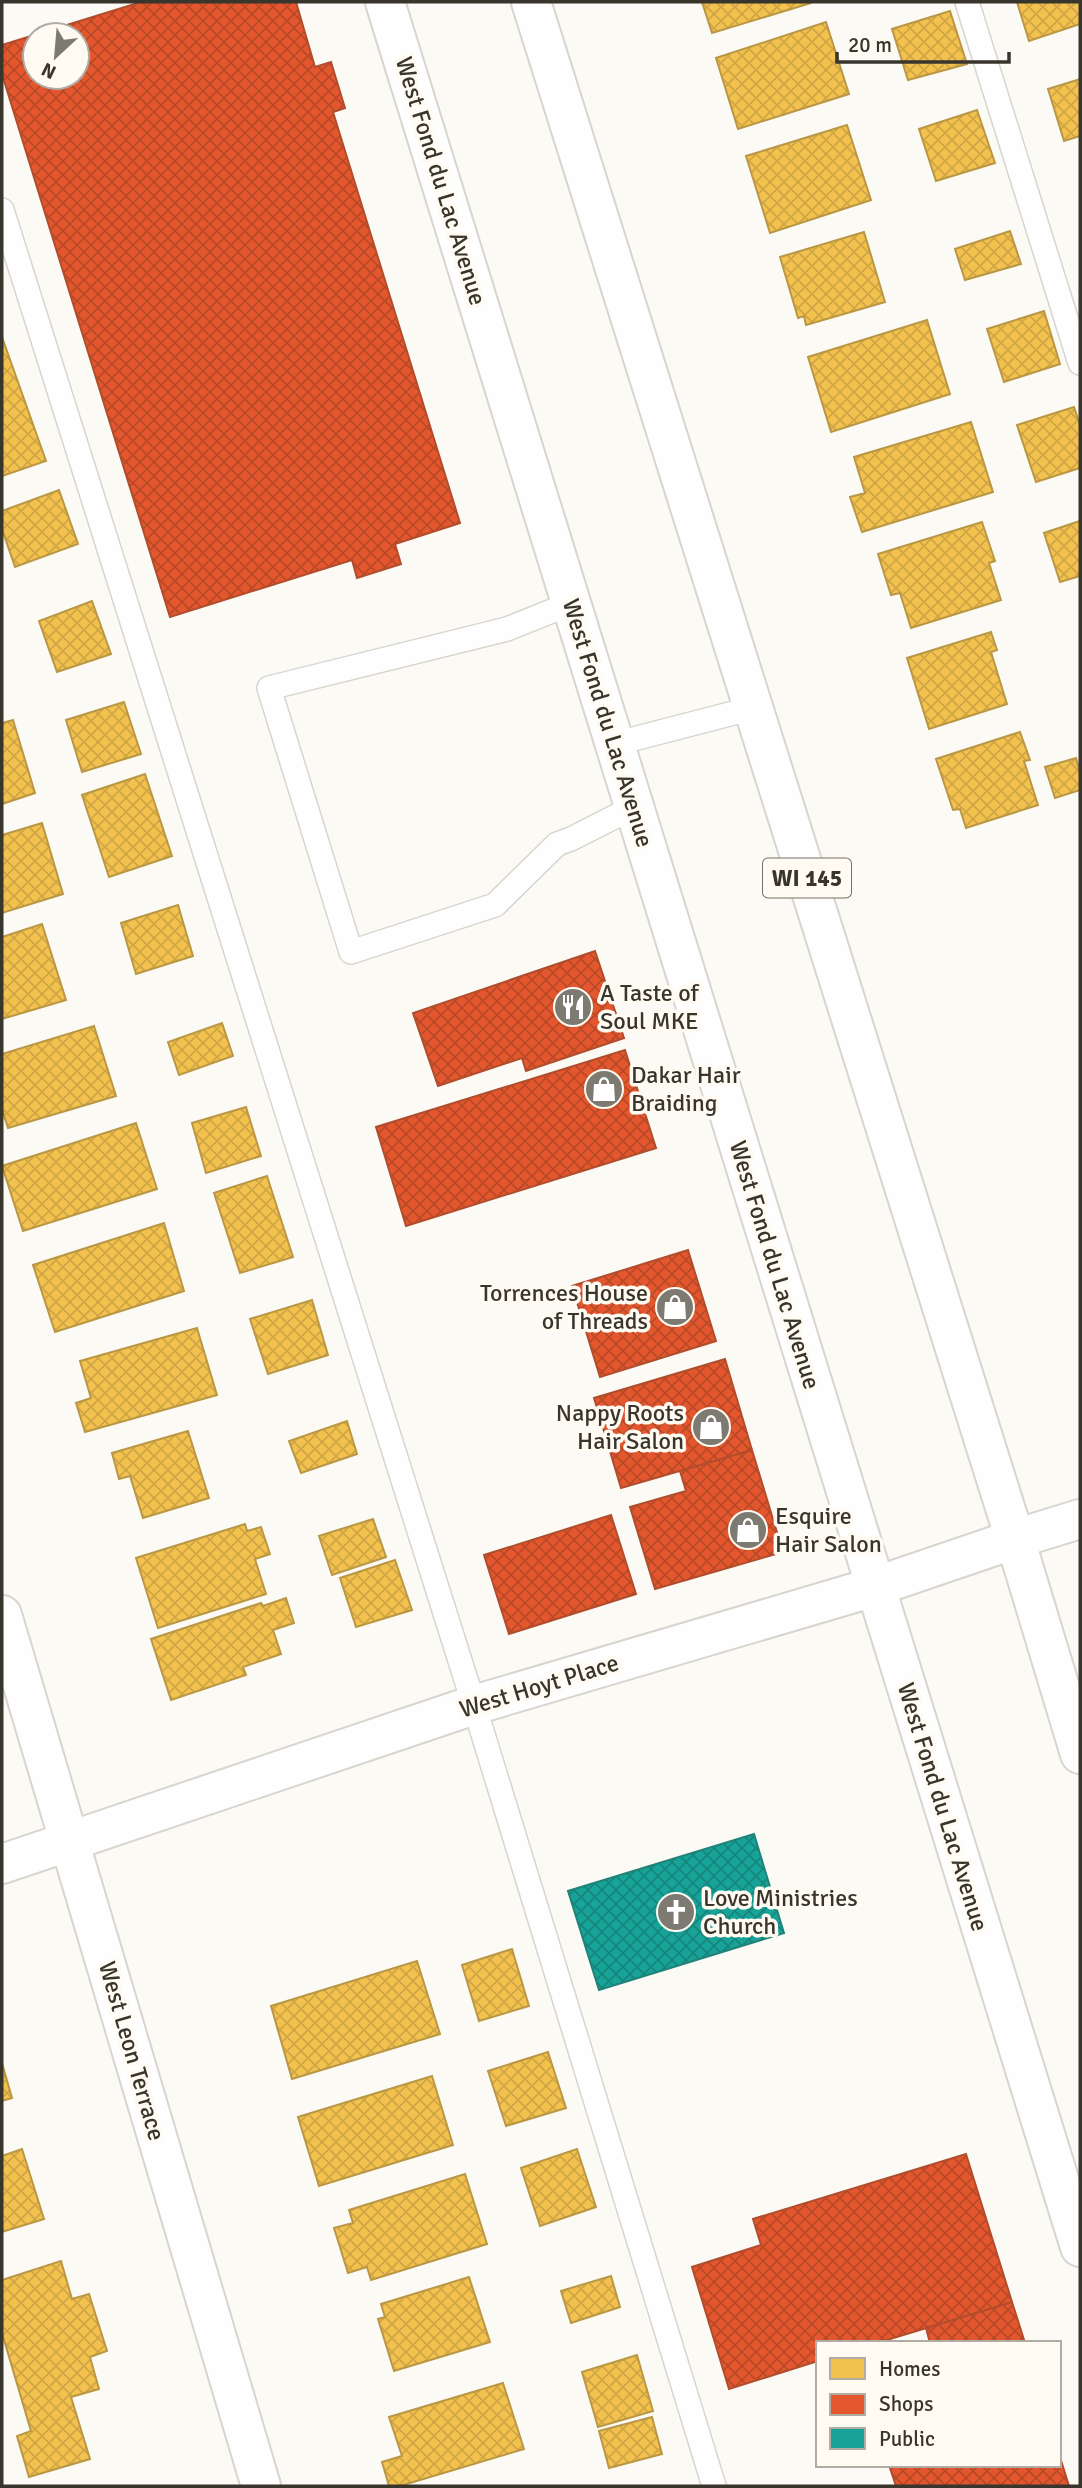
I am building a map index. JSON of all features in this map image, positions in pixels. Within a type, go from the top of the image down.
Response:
[{"type":"main road","name":"West Fond du Lac Avenue","points":[[385,2],[1080,2247]]},
{"type":"main road","name":"WI 145","points":[[531,2],[1015,1539],[1080,1754]]},
{"type":"main road","name":"West Hoyt Place","points":[[2,1864],[474,1705],[874,1587],[1080,1519]]},
{"type":"main road","name":"West Leon Terrace","points":[[2,1615],[261,2486]]},
{"type":"lane","points":[[967,2],[1080,363]]},
{"type":"lane","points":[[2,210],[474,1705],[714,2486]]},
{"type":"lane","points":[[572,603],[507,629],[269,688],[351,952],[495,905],[557,844],[634,807]]},
{"type":"lane","points":[[614,744],[754,708]]},
{"type":"building: Homes","points":[[702,2],[811,2],[811,3],[712,33]]},
{"type":"building: Homes","points":[[1017,2],[1080,2],[1080,24],[1029,41]]},
{"type":"building: Homes","points":[[950,11],[967,64],[908,80],[892,29]]},
{"type":"building: Homes","points":[[826,22],[849,94],[738,129],[716,58]]},
{"type":"building: Homes","points":[[1080,79],[1080,136],[1064,141],[1048,89]]},
{"type":"building: Homes","points":[[977,110],[995,163],[936,181],[919,129]]},
{"type":"building: Homes","points":[[847,125],[871,200],[770,233],[746,156]]},
{"type":"building: Homes","points":[[1010,231],[1021,264],[965,280],[955,249]]},
{"type":"building: Homes","points":[[864,232],[885,302],[806,325],[804,316],[798,318],[780,257]]},
{"type":"building: Homes","points":[[1044,311],[1060,364],[1004,382],[987,329]]},
{"type":"building: Homes","points":[[927,320],[950,394],[831,432],[808,357]]},
{"type":"building: Homes","points":[[2,337],[46,461],[2,476]]},
{"type":"building: Homes","points":[[1074,407],[1080,425],[1080,468],[1036,482],[1017,425]]},
{"type":"building: Homes","points":[[971,422],[993,492],[862,532],[850,497],[865,493],[854,457]]},
{"type":"building: Homes","points":[[59,490],[78,544],[15,567],[2,529],[2,511]]},
{"type":"building: Homes","points":[[1080,521],[1080,576],[1060,582],[1044,533]]},
{"type":"building: Homes","points":[[982,522],[995,561],[989,563],[1001,600],[911,628],[900,593],[891,595],[878,554]]},
{"type":"building: Homes","points":[[92,601],[111,654],[57,672],[39,621]]},
{"type":"building: Homes","points":[[991,632],[997,650],[991,652],[1007,704],[929,729],[907,658]]},
{"type":"building: Homes","points":[[124,702],[141,754],[82,772],[66,720]]},
{"type":"building: Homes","points":[[13,720],[35,793],[2,804],[2,723]]},
{"type":"building: Homes","points":[[1020,732],[1030,760],[1024,761],[1038,805],[966,828],[960,809],[953,810],[936,759]]},
{"type":"building: Homes","points":[[1076,758],[1080,772],[1080,790],[1055,798],[1045,767]]},
{"type":"building: Homes","points":[[145,774],[172,856],[109,877],[82,795]]},
{"type":"building: Homes","points":[[42,823],[63,894],[2,913],[2,835]]},
{"type":"building: Homes","points":[[178,905],[193,956],[136,974],[121,923]]},
{"type":"building: Homes","points":[[42,924],[66,1000],[2,1019],[2,937]]},
{"type":"building: Homes","points":[[222,1023],[233,1056],[179,1075],[168,1042]]},
{"type":"building: Homes","points":[[94,1026],[116,1096],[8,1128],[2,1109],[2,1054]]},
{"type":"building: Homes","points":[[246,1107],[261,1156],[206,1173],[192,1123]]},
{"type":"building: Homes","points":[[136,1123],[157,1189],[23,1231],[2,1166]]},
{"type":"building: Homes","points":[[267,1176],[293,1257],[240,1273],[214,1193]]},
{"type":"building: Homes","points":[[164,1223],[184,1291],[55,1332],[33,1265]]},
{"type":"building: Homes","points":[[312,1300],[328,1355],[268,1374],[250,1319]]},
{"type":"building: Homes","points":[[197,1328],[217,1395],[85,1432],[76,1403],[91,1398],[80,1361]]},
{"type":"building: Homes","points":[[347,1421],[357,1454],[301,1473],[289,1441]]},
{"type":"building: Homes","points":[[188,1431],[209,1498],[143,1518],[130,1476],[119,1479],[112,1453]]},
{"type":"building: Homes","points":[[373,1519],[386,1557],[332,1575],[319,1536]]},
{"type":"building: Homes","points":[[245,1524],[247,1531],[261,1527],[270,1554],[255,1559],[266,1594],[158,1628],[136,1558]]},
{"type":"building: Homes","points":[[395,1560],[412,1610],[356,1627],[340,1578]]},
{"type":"building: Homes","points":[[286,1598],[294,1623],[273,1630],[281,1654],[243,1667],[246,1675],[171,1700],[151,1639],[261,1603],[263,1606]]},
{"type":"building: Homes","points":[[512,1949],[529,2006],[479,2021],[462,1965]]},
{"type":"building: Homes","points":[[417,1961],[440,2034],[292,2079],[271,2006]]},
{"type":"building: Homes","points":[[548,2052],[566,2108],[506,2126],[488,2071]]},
{"type":"building: Homes","points":[[2,2063],[12,2098],[2,2101]]},
{"type":"building: Homes","points":[[432,2076],[453,2145],[319,2186],[298,2117]]},
{"type":"building: Homes","points":[[22,2149],[44,2219],[2,2232],[2,2156]]},
{"type":"building: Homes","points":[[577,2149],[596,2207],[540,2226],[521,2168]]},
{"type":"building: Homes","points":[[465,2174],[487,2244],[371,2280],[367,2267],[348,2273],[334,2228],[353,2223],[349,2210]]},
{"type":"building: Homes","points":[[61,2261],[72,2299],[89,2294],[107,2351],[90,2357],[99,2389],[71,2397],[90,2459],[29,2477],[17,2436],[31,2431],[2,2333],[2,2280]]},
{"type":"building: Homes","points":[[611,2276],[620,2307],[571,2323],[561,2291]]},
{"type":"building: Homes","points":[[469,2277],[490,2342],[394,2371],[378,2319],[385,2317],[381,2304]]},
{"type":"building: Homes","points":[[637,2355],[653,2411],[598,2427],[582,2372]]},
{"type":"building: Homes","points":[[503,2383],[524,2449],[400,2486],[389,2486],[382,2462],[402,2456],[389,2417]]},
{"type":"building: Homes","points":[[652,2417],[662,2454],[609,2468],[599,2431]]},
{"type":"building: Shops","points":[[141,2],[296,2],[315,67],[331,62],[345,108],[333,112],[460,523],[395,544],[401,564],[357,578],[352,560],[170,617],[2,74],[2,45],[21,39],[21,91],[91,91],[91,21],[80,21]]},
{"type":"building: Shops","points":[[595,951],[624,1038],[526,1071],[522,1058],[438,1086],[413,1013]]},
{"type":"building: Shops","points":[[625,1050],[656,1148],[406,1226],[376,1127]]},
{"type":"building: Shops","points":[[688,1250],[716,1341],[600,1377],[572,1286]]},
{"type":"building: Shops","points":[[725,1359],[752,1450],[621,1488],[594,1398]]},
{"type":"building: Shops","points":[[752,1450],[783,1552],[655,1589],[630,1507],[686,1491],[680,1471]]},
{"type":"building: Shops","points":[[611,1515],[636,1594],[509,1634],[484,1555]]},
{"type":"building: Shops","points":[[966,2154],[1012,2302],[884,2341],[816,2341],[816,2362],[729,2389],[692,2267],[761,2245],[753,2219]]},
{"type":"building: Shops","points":[[1012,2302],[1024,2341],[929,2341],[926,2328]]},
{"type":"building: Shops","points":[[1061,2460],[1069,2486],[896,2486],[890,2467],[1061,2467]]},
{"type":"building: Public","name":"Love Ministries Church","points":[[754,1834],[784,1933],[599,1990],[568,1891]]},
{"type":"place","name":"A Taste of Soul MKE","points":[[573,1007]]},
{"type":"place","name":"Dakar Hair Braiding","points":[[604,1089]]},
{"type":"place","name":"Torrences House of Threads","points":[[675,1307]]},
{"type":"place","name":"Nappy Roots Hair Salon","points":[[711,1427]]},
{"type":"place","name":"Esquire Hair Salon","points":[[748,1530]]},
{"type":"place","name":"Love Ministries Church","points":[[676,1912]]}]
